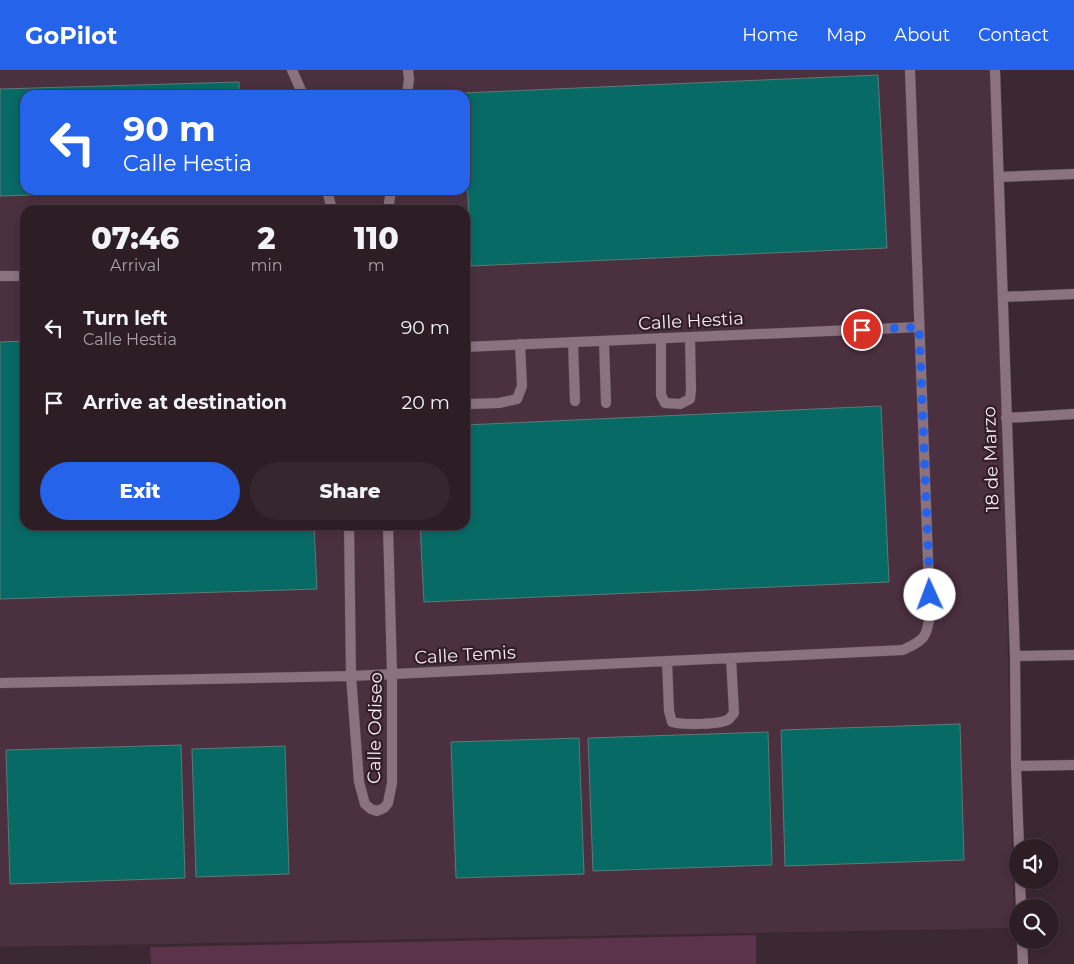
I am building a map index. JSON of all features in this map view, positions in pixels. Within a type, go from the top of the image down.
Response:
[{"type":"street","points":[[292,70],[301,90]]},
{"type":"street","points":[[408,70],[410,79],[408,90]]},
{"type":"street","points":[[910,70],[919,327]]},
{"type":"street","name":"18 de Marzo","points":[[995,70],[1015,656],[1019,839]]},
{"type":"street","points":[[999,177],[1074,174]]},
{"type":"street","points":[[0,276],[20,276]]},
{"type":"street","points":[[1003,297],[1074,294]]},
{"type":"street","name":"Calle Hestia","points":[[470,347],[919,327]]},
{"type":"street","name":"Calle Temis","points":[[0,683],[351,676],[903,650],[916,643],[926,634],[930,614],[919,327]]},
{"type":"street","points":[[661,338],[661,395],[665,403],[680,404],[690,398],[690,337]]},
{"type":"street","points":[[604,341],[606,404]]},
{"type":"street","points":[[573,342],[575,401]]},
{"type":"street","points":[[470,404],[499,403],[517,399],[522,386],[520,344]]},
{"type":"street","points":[[1006,418],[1074,414]]},
{"type":"street","name":"Calle Odiseo","points":[[349,530],[351,676],[359,782],[365,804],[377,811],[384,808],[388,803],[392,783],[392,674],[388,530]]},
{"type":"street","points":[[1015,656],[1074,655]]},
{"type":"street","points":[[667,662],[669,711],[672,722],[681,724],[719,722],[728,719],[734,713],[731,658]]},
{"type":"street","points":[[1016,766],[1074,765]]},
{"type":"street","points":[[1022,949],[1023,964]]},
{"type":"shaded area","points":[[0,70],[995,70],[1012,839],[1009,839],[1009,889],[1013,889],[1013,899],[1009,899],[1009,928],[0,947]]},
{"type":"shaded area","points":[[756,935],[756,964],[151,964],[150,947]]},
{"type":"building","points":[[878,75],[887,248],[471,266],[470,205],[468,205],[468,195],[470,195],[470,93]]},
{"type":"building","points":[[239,82],[239,90],[20,90],[20,195],[31,195],[0,196],[0,89]]},
{"type":"building","points":[[20,341],[20,530],[314,530],[317,589],[0,599],[0,342]]},
{"type":"building","points":[[881,406],[889,582],[424,602],[420,530],[470,530],[470,425]]},
{"type":"building","points":[[960,724],[964,860],[785,866],[781,730]]},
{"type":"building","points":[[768,732],[772,865],[593,871],[588,738]]},
{"type":"building","points":[[579,738],[584,874],[456,878],[451,742]]},
{"type":"building","points":[[181,745],[185,878],[10,884],[6,750]]},
{"type":"building","points":[[285,746],[289,874],[196,877],[192,749]]},
{"type":"route","points":[[862,330],[919,327],[930,595]]}]
